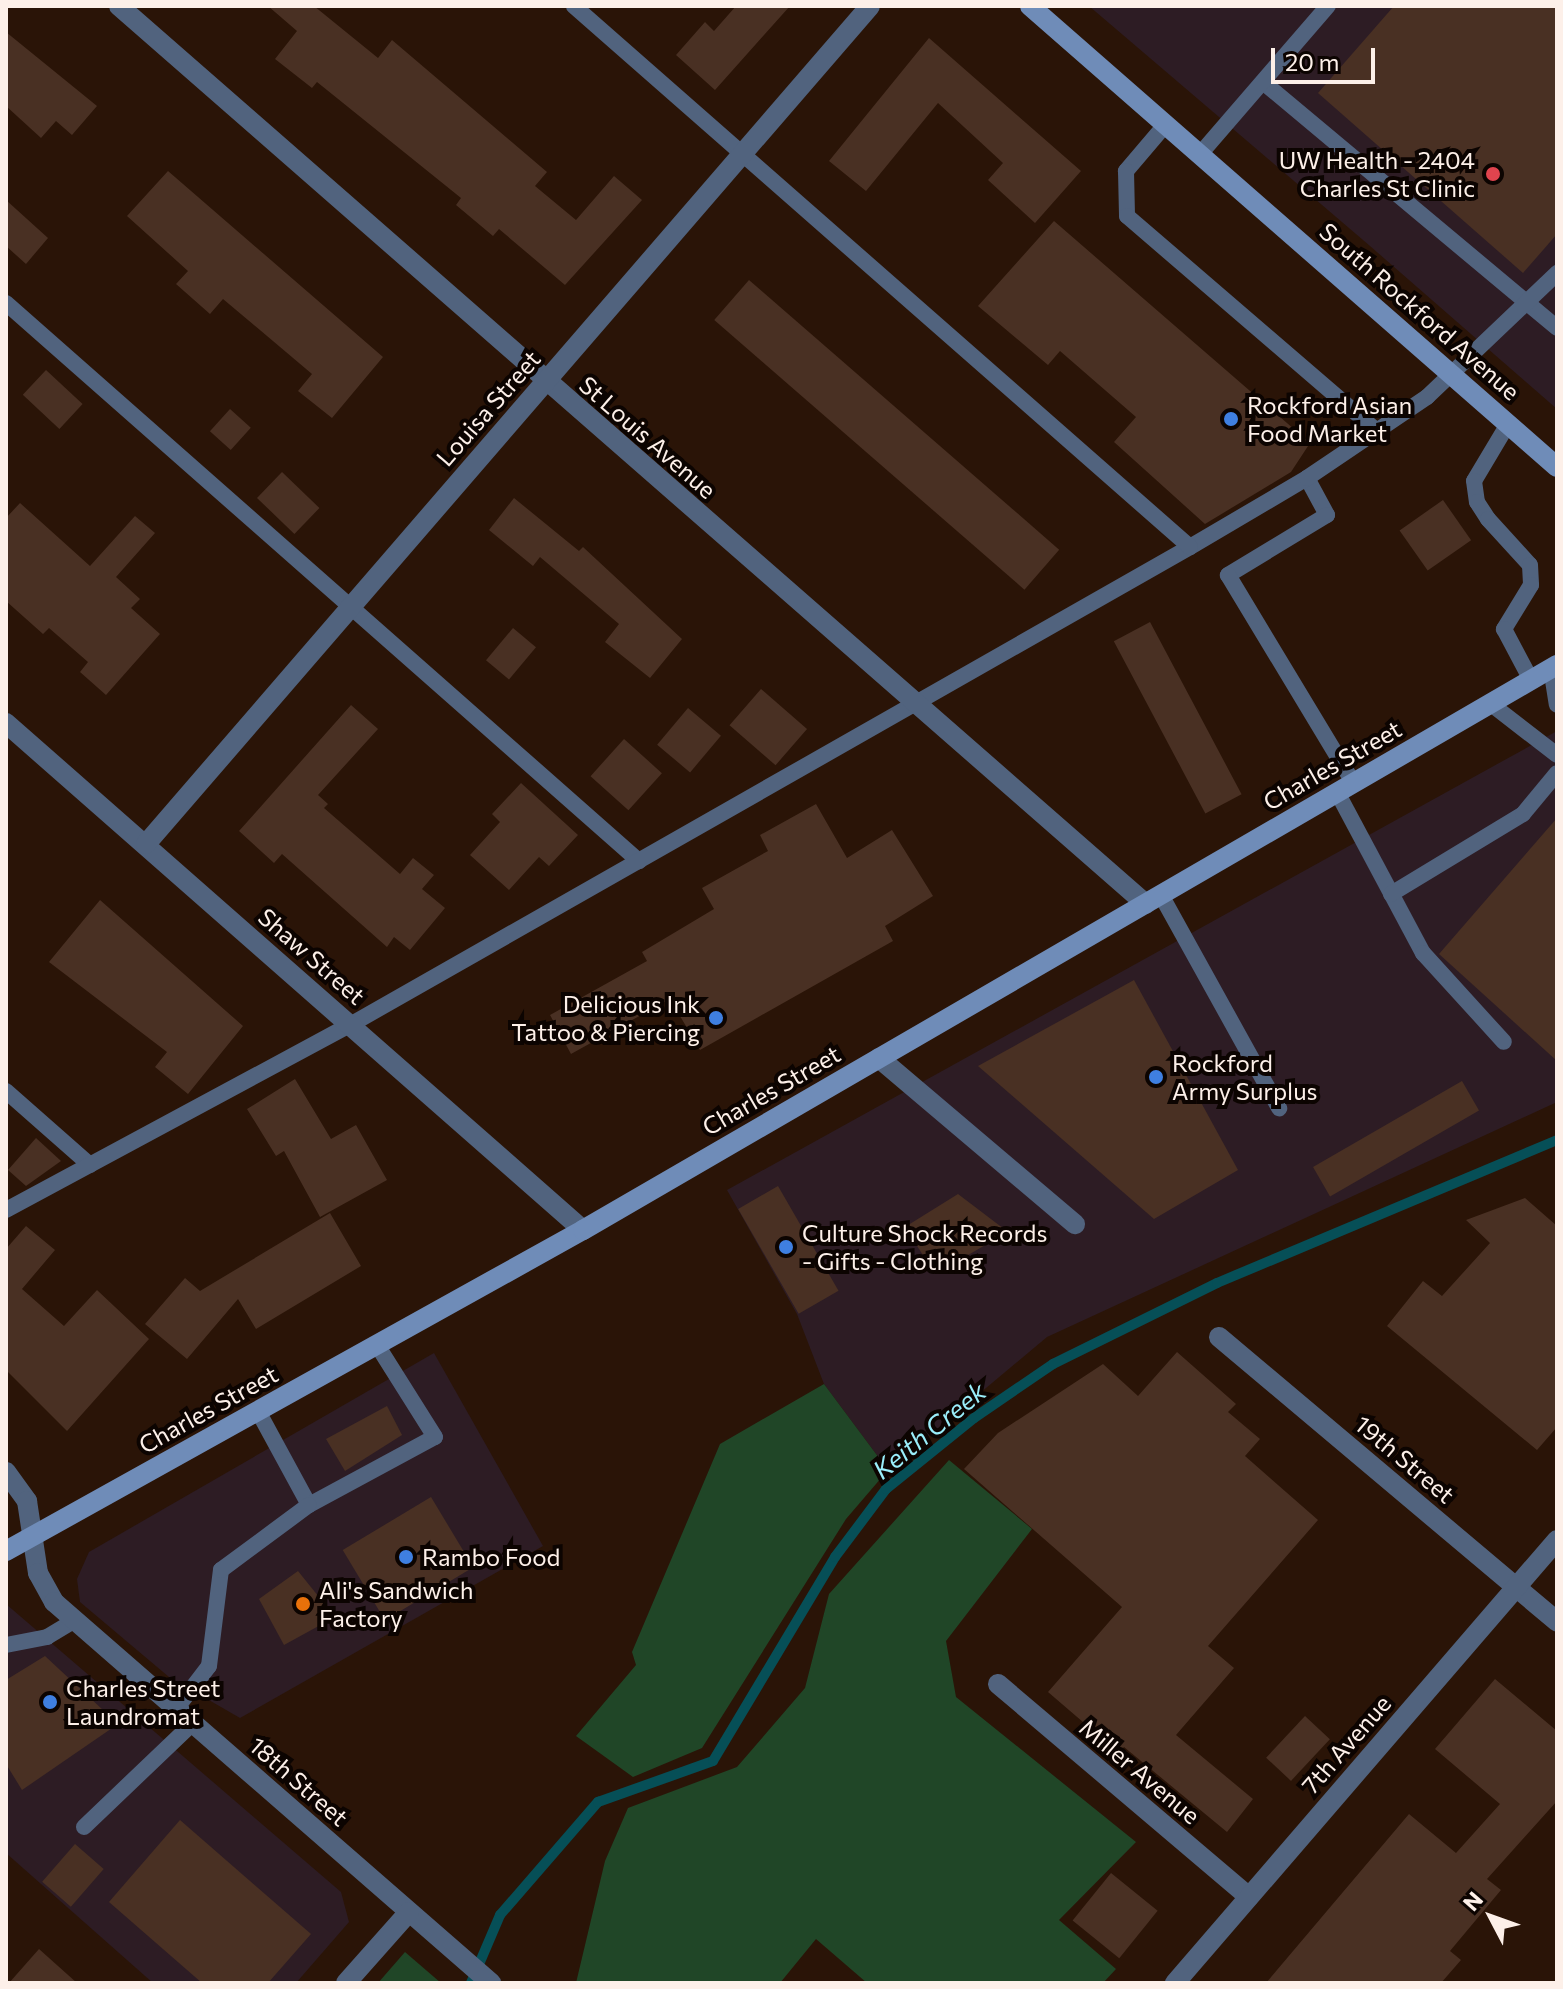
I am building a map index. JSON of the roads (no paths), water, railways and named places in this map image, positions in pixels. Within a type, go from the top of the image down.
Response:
[{"type":"main road","name":"South Rockford Avenue","points":[[1030,6],[1557,467]]},
{"type":"main road","name":"Charles Street","points":[[6,1551],[583,1230],[1554,667]]},
{"type":"street","name":"St Louis Avenue","points":[[119,6],[916,704],[1154,899]]},
{"type":"street","name":"Louisa Street","points":[[146,844],[739,152],[870,6]]},
{"type":"street","name":"Shaw Street","points":[[6,723],[583,1230]]},
{"type":"street","points":[[879,1058],[1075,1224]]},
{"type":"street","name":"19th Street","points":[[1219,1337],[1557,1622]]},
{"type":"street","name":"18th Street","points":[[6,1472],[27,1501],[32,1537],[45,1586],[75,1620],[491,1983]]},
{"type":"street","name":"7th Avenue","points":[[1175,1983],[1557,1540]]},
{"type":"street","name":"Miller Avenue","points":[[998,1684],[1249,1897]]},
{"type":"street","points":[[346,1983],[409,1912]]},
{"type":"lane","points":[[574,6],[1190,547]]},
{"type":"lane","points":[[1201,153],[1328,6]]},
{"type":"lane","points":[[1263,82],[1557,328]]},
{"type":"lane","points":[[1166,124],[1126,171],[1127,216],[1377,431]]},
{"type":"lane","points":[[6,1210],[350,1025],[1307,478],[1454,376],[1557,273]]},
{"type":"lane","points":[[6,303],[353,604],[639,861]]},
{"type":"lane","points":[[1508,424],[1474,481],[1477,502],[1488,519],[1530,565],[1531,585],[1504,629],[1531,680]]},
{"type":"lane","points":[[1307,478],[1327,515],[1228,575],[1345,787],[1391,894],[1423,953],[1504,1042]]},
{"type":"lane","points":[[1554,667],[1557,705]]},
{"type":"lane","points":[[1491,704],[1557,755]]},
{"type":"lane","points":[[1391,894],[1523,814],[1557,773]]},
{"type":"lane","points":[[1154,899],[1279,1108]]},
{"type":"lane","points":[[6,1091],[90,1165]]},
{"type":"lane","points":[[176,1709],[209,1666],[221,1570],[309,1505],[435,1437],[377,1345]]},
{"type":"lane","points":[[258,1411],[309,1505]]},
{"type":"lane","points":[[6,1645],[47,1637],[75,1620]]},
{"type":"lane","points":[[84,1827],[193,1723]]},
{"type":"waterway","name":"Keith Creek","points":[[471,1983],[500,1915],[598,1802],[713,1761],[835,1557],[886,1489],[974,1418],[1053,1364],[1217,1283],[1557,1140]]},
{"type":"place","name":"UW Health - 2404 Charles St Clinic","points":[[1493,174]]},
{"type":"place","name":"Rockford Asian Food Market","points":[[1231,419]]},
{"type":"place","name":"Delicious Ink Tattoo & Piercing","points":[[716,1018]]},
{"type":"place","name":"Rockford Army Surplus","points":[[1156,1077]]},
{"type":"place","name":"Culture Shock Records - Gifts - Clothing","points":[[786,1247]]},
{"type":"place","name":"Rambo Food","points":[[406,1557]]},
{"type":"place","name":"Ali's Sandwich Factory","points":[[303,1604]]},
{"type":"place","name":"Charles Street Laundromat","points":[[50,1702]]}]
